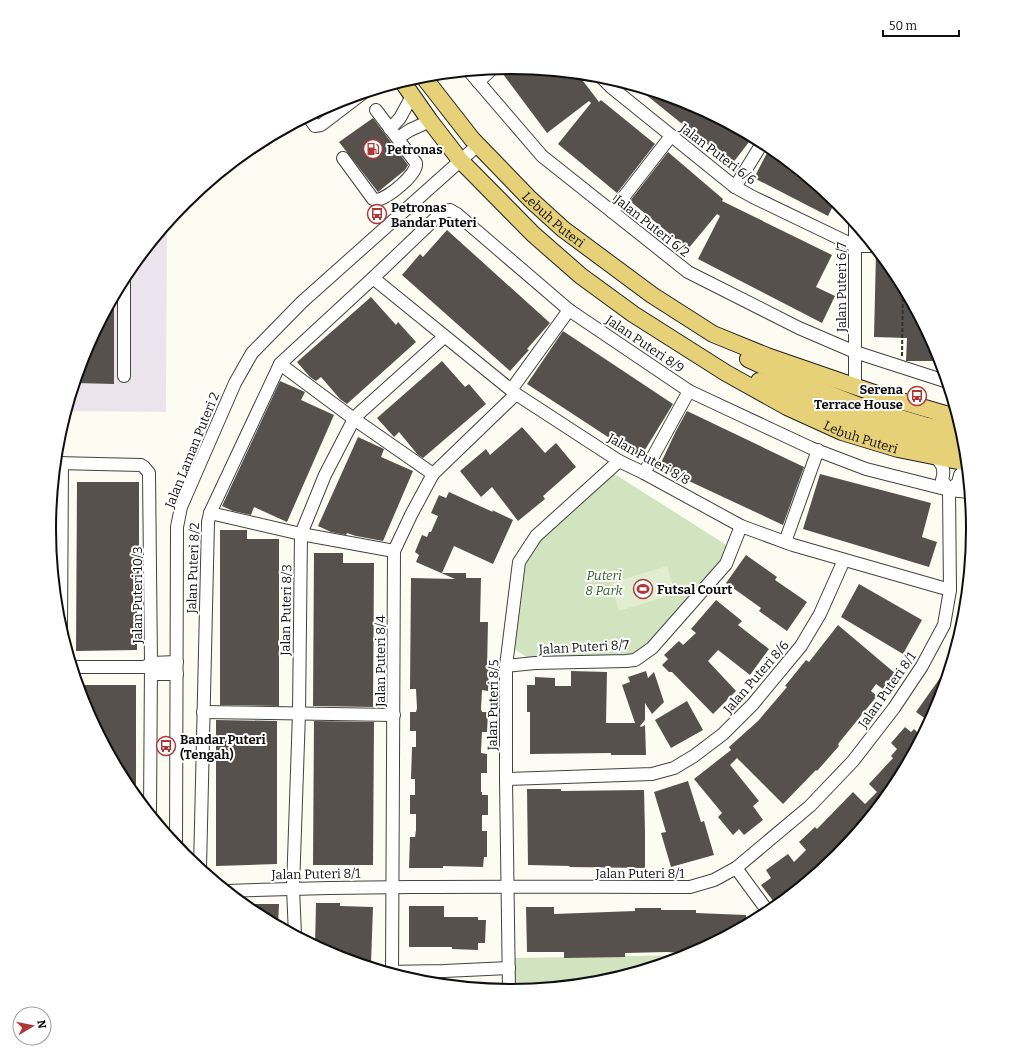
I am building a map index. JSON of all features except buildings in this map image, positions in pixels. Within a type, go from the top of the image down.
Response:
[{"type":"main road","name":"Lebuh Puteri","points":[[427,81],[478,145],[530,199],[564,229],[652,295],[749,359],[789,378],[877,411],[924,425],[956,432]]},
{"type":"main road","name":"Lebuh Puteri","points":[[405,86],[460,160],[533,234],[581,276],[633,314],[678,344],[726,373],[787,407],[842,432],[892,447],[962,462]]},
{"type":"main road","name":"Lebuh Puteri","points":[[713,334],[767,356],[855,386],[916,406],[952,415]]},
{"type":"main road","name":"Lebuh Puteri","points":[[678,344],[820,408],[873,426],[921,439],[959,446]]},
{"type":"street","points":[[478,82],[487,74]]},
{"type":"street","name":"Jalan Puteri 6/2","points":[[472,75],[542,156],[688,272],[799,328],[855,352],[942,380]]},
{"type":"street","name":"Jalan Puteri 6/6","points":[[616,86],[671,136],[735,187],[855,246]]},
{"type":"street","points":[[394,133],[412,96]]},
{"type":"street","points":[[311,120],[315,126],[321,125],[349,104]]},
{"type":"street","points":[[343,158],[373,199],[376,200],[380,200],[393,192],[414,173],[417,167],[416,163],[376,110]]},
{"type":"street","points":[[394,133],[414,128],[430,121]]},
{"type":"street","points":[[612,212],[671,136]]},
{"type":"street","name":"Jalan Laman Puteri 2","points":[[176,837],[177,527],[181,507],[235,383],[252,353],[302,302],[478,145]]},
{"type":"street","points":[[735,187],[760,147]]},
{"type":"street","points":[[393,192],[406,208]]},
{"type":"street","name":"Jalan Puteri 8/9","points":[[373,278],[441,213],[450,210],[457,214],[569,310],[690,391],[818,450],[866,468],[949,490],[965,492]]},
{"type":"street","name":"Jalan Puteri 6/7","points":[[855,230],[855,386]]},
{"type":"street","points":[[855,246],[868,246]]},
{"type":"street","name":"Jalan Puteri 8/8","points":[[373,278],[514,392],[619,461],[741,526],[793,546],[950,590]]},
{"type":"street","name":"Jalan Puteri 8/2","points":[[200,861],[202,712],[208,522],[210,513],[280,364],[373,278]]},
{"type":"street","points":[[124,290],[124,376]]},
{"type":"street","name":"Jalan Puteri 8/4","points":[[389,968],[393,887],[394,551],[433,474],[514,392],[569,310]]},
{"type":"street","name":"Jalan Puteri 8/3","points":[[294,929],[293,888],[299,713],[301,534],[325,476],[354,419],[444,336]]},
{"type":"street","points":[[280,364],[354,419],[433,474]]},
{"type":"street","points":[[644,473],[690,391]]},
{"type":"street","points":[[785,542],[818,450]]},
{"type":"street","name":"Jalan Puteri 8/1","points":[[235,891],[293,888],[393,887],[690,887],[714,880],[736,868],[810,806],[853,760],[894,708],[922,666],[944,625],[950,590],[949,490],[942,480],[944,472],[941,463],[935,457]]},
{"type":"street","name":"Jalan Puteri 8/5","points":[[509,984],[506,666],[519,562],[536,536],[619,461]]},
{"type":"street","name":"Jalan Puteri 10/3","points":[[61,463],[141,465],[149,473],[150,806]]},
{"type":"street","points":[[949,490],[958,483],[960,476],[963,472]]},
{"type":"street","points":[[58,485],[60,590]]},
{"type":"street","points":[[210,513],[301,534],[394,551]]},
{"type":"street","name":"Jalan Puteri 8/7","points":[[506,666],[535,663],[635,660],[652,648],[726,564],[741,526]]},
{"type":"street","name":"Jalan Puteri 8/6","points":[[506,779],[652,774],[674,768],[694,756],[723,734],[753,704],[802,646],[820,614],[844,560]]},
{"type":"street","points":[[78,667],[177,668]]},
{"type":"street","points":[[202,712],[394,715]]},
{"type":"street","points":[[736,868],[764,908]]},
{"type":"street","points":[[405,972],[509,968]]},
{"type":"path","points":[[902,367],[903,296]]},
{"type":"shaded area","points":[[167,231],[166,412],[72,411],[80,383],[91,355],[117,301],[150,252]]},
{"type":"green space","name":"Puteri 8 Park","points":[[613,473],[728,546],[726,558],[640,653],[621,658],[528,658],[513,648],[523,564],[541,537]]},
{"type":"green space","name":"Futsal Court","points":[[667,566],[675,594],[619,611],[611,583]]},
{"type":"green space","points":[[671,955],[629,969],[600,976],[541,984],[513,984],[513,958]]},
{"type":"place","name":"Petronas","points":[[373,149]]},
{"type":"place","name":"Petronas Bandar Puteri","points":[[377,214]]},
{"type":"place","name":"Serena Terrace House","points":[[917,396]]},
{"type":"place","name":"Futsal Court","points":[[643,589]]},
{"type":"place","name":"Bandar Puteri (Tengah)","points":[[166,746]]}]
